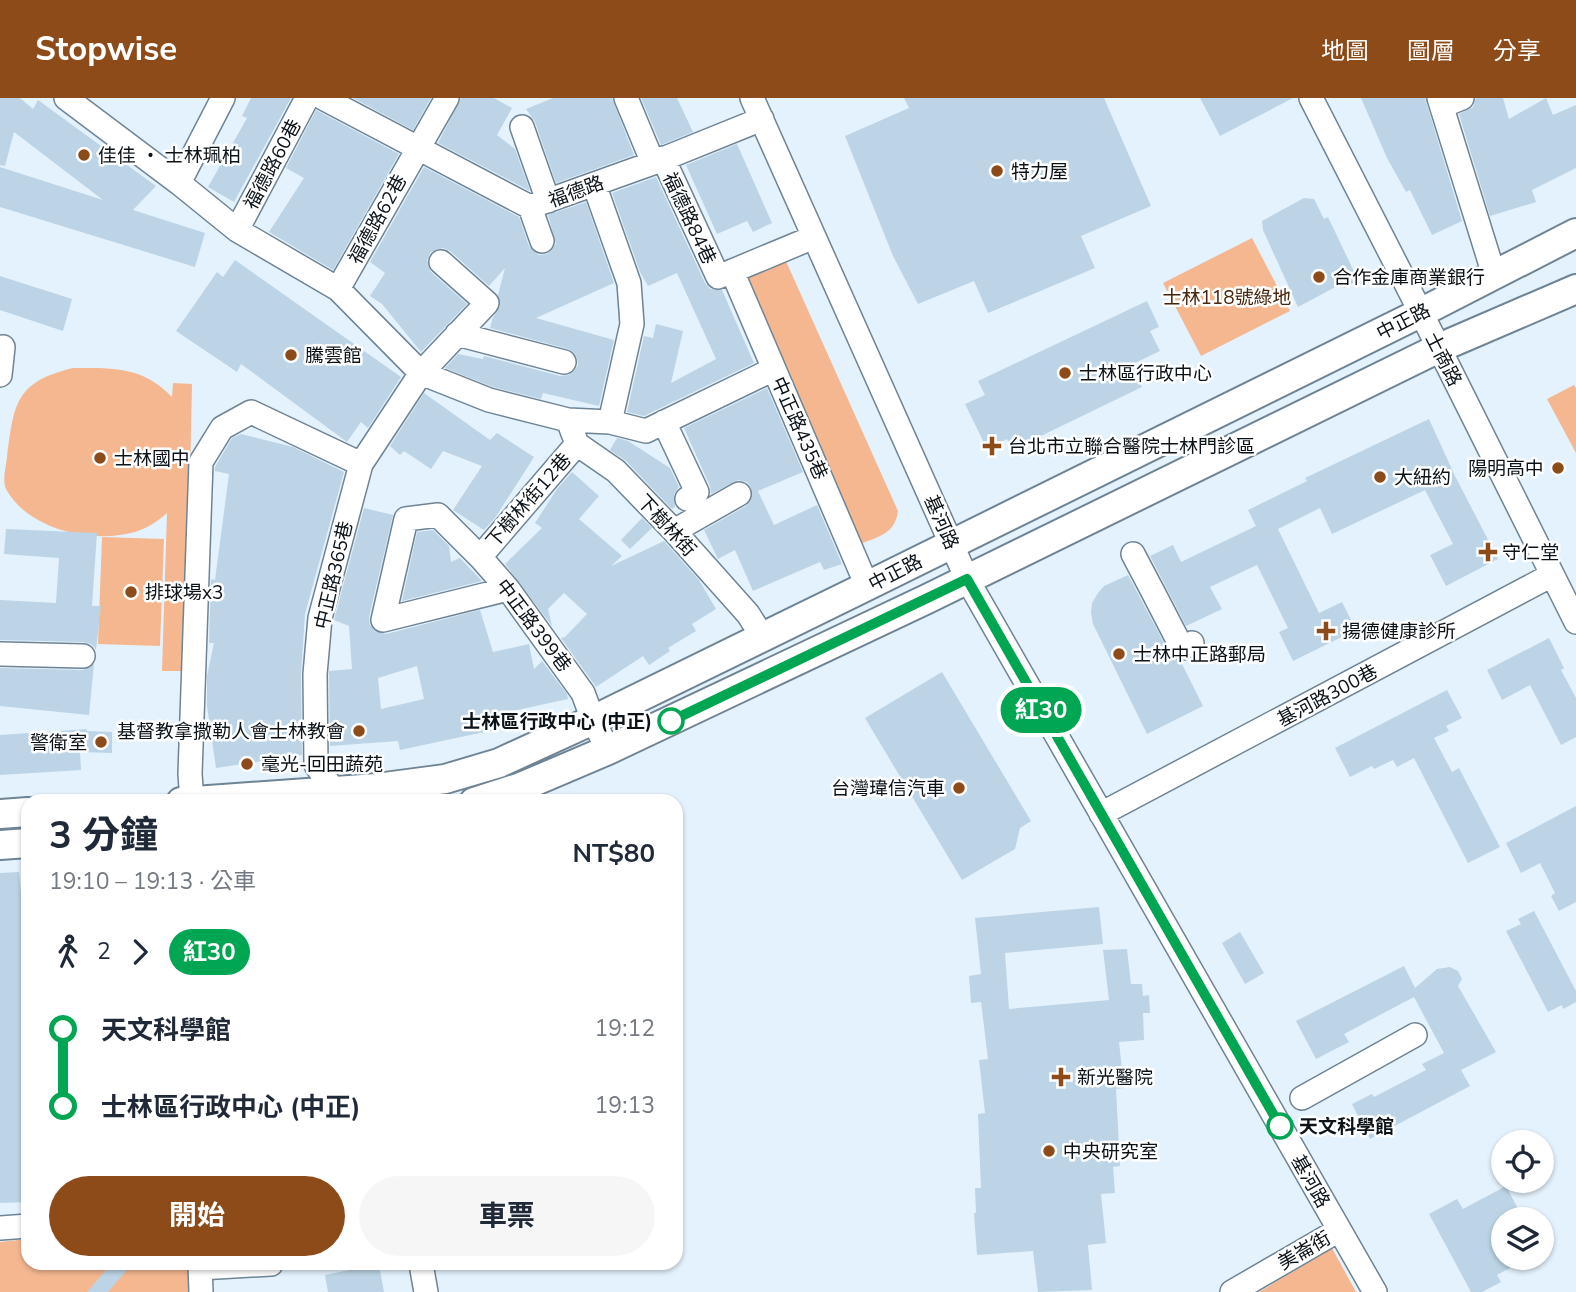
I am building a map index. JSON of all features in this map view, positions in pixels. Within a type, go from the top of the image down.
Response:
[{"type":"main road","name":"中正路","points":[[347,794],[445,779],[499,763],[867,586],[1576,233]]},
{"type":"main road","name":"中正路","points":[[501,794],[521,788],[608,750],[967,579],[1439,348],[1576,289]]},
{"type":"main road","points":[[0,814],[21,812]]},
{"type":"main road","points":[[0,845],[21,844]]},
{"type":"street","points":[[66,98],[237,230],[338,289],[421,373],[489,400],[568,420],[610,422],[646,431],[774,369]]},
{"type":"street","points":[[179,183],[223,98]]},
{"type":"street","name":"福德路60巷","points":[[237,230],[307,98]]},
{"type":"street","name":"福德路","points":[[323,98],[417,149],[539,204],[658,161],[757,108]]},
{"type":"street","name":"福德路62巷","points":[[338,289],[447,98]]},
{"type":"street","name":"福德路84巷","points":[[626,98],[658,161],[725,274]]},
{"type":"street","name":"士商路","points":[[1311,98],[1576,622]]},
{"type":"street","points":[[1448,101],[1494,275]]},
{"type":"street","name":"基河路","points":[[757,108],[967,579],[1375,1292]]},
{"type":"street","points":[[522,127],[539,204],[542,241]]},
{"type":"street","points":[[594,184],[629,283],[632,324],[610,422]]},
{"type":"street","points":[[725,274],[814,237]]},
{"type":"street","name":"中正路365巷","points":[[333,794],[316,765],[315,674],[320,618],[361,464],[421,373],[487,303],[440,262]]},
{"type":"street","name":"中正路435巷","points":[[725,274],[774,369],[867,586]]},
{"type":"street","points":[[457,334],[564,362]]},
{"type":"street","points":[[0,375],[3,347]]},
{"type":"street","points":[[191,794],[201,461],[222,428],[251,412],[361,464]]},
{"type":"street","points":[[568,420],[577,444]]},
{"type":"street","points":[[664,422],[697,492],[687,499]]},
{"type":"street","name":"下樹林街","points":[[577,444],[616,471],[674,531],[748,614],[762,636]]},
{"type":"street","name":"下樹林街12巷","points":[[480,556],[577,444]]},
{"type":"street","points":[[674,531],[739,494]]},
{"type":"street","name":"中正路399巷","points":[[508,589],[383,620],[406,519],[438,515],[480,556],[508,589],[583,693],[608,750]]},
{"type":"street","points":[[1133,554],[1182,648],[1192,643]]},
{"type":"street","name":"基河路300巷","points":[[1101,814],[1552,575]]},
{"type":"street","points":[[0,653],[83,656]]},
{"type":"street","points":[[1302,1098],[1415,1035]]},
{"type":"street","points":[[0,1228],[21,1226]]},
{"type":"street","name":"美崙街","points":[[1232,1292],[1339,1230]]},
{"type":"street","points":[[200,1270],[201,1292]]},
{"type":"street","points":[[422,1270],[426,1292]]},
{"type":"green space","name":"士林118號綠地","points":[[1252,238],[1290,311],[1201,356],[1163,283]]},
{"type":"green space","points":[[785,259],[898,511],[889,530],[857,545],[741,277]]},
{"type":"green space","points":[[73,368],[114,369],[138,374],[150,379],[172,397],[173,383],[192,384],[186,671],[162,671],[167,513],[135,532],[100,536],[82,534],[45,524],[16,503],[6,489],[4,478],[9,439],[21,398],[28,388],[39,380]]},
{"type":"green space","points":[[1574,385],[1576,388],[1576,453],[1547,399]]},
{"type":"green space","name":"排球場x3","points":[[102,537],[164,539],[160,646],[98,644]]},
{"type":"green space","points":[[21,1240],[21,1270],[190,1270],[190,1292],[0,1292],[0,1242]]},
{"type":"green space","points":[[1332,1248],[1356,1292],[1259,1292]]},
{"type":"building","points":[[0,98],[20,98],[33,109],[38,100],[156,186],[133,210],[205,233],[195,267],[0,207],[0,167],[103,200],[14,132],[5,166],[0,165]]},
{"type":"building","points":[[251,98],[291,98],[234,202],[208,187],[247,118],[242,116]]},
{"type":"building","points":[[353,98],[431,98],[413,130]]},
{"type":"building","points":[[461,98],[494,98],[512,108],[497,135],[515,149],[530,191],[438,143]]},
{"type":"building","points":[[553,98],[612,98],[634,155],[556,183],[535,122],[526,109]]},
{"type":"building","points":[[641,98],[677,98],[693,132],[661,145]]},
{"type":"building","name":"特力屋","points":[[904,98],[1104,98],[1151,206],[1081,236],[1095,268],[988,313],[974,281],[918,304],[893,256],[845,136],[909,108]]},
{"type":"building","points":[[1200,98],[1293,98],[1220,136]]},
{"type":"building","points":[[1361,98],[1425,98],[1462,221],[1432,235],[1410,190],[1406,192],[1387,158]]},
{"type":"building","points":[[1476,98],[1503,98],[1509,119],[1546,98],[1553,115],[1576,105],[1576,168],[1532,190],[1536,202],[1490,216],[1459,114],[1473,107]]},
{"type":"building","points":[[316,110],[399,154],[333,270],[269,232],[304,178],[286,168]]},
{"type":"building","points":[[737,144],[772,223],[753,232],[747,221],[717,234],[686,165]]},
{"type":"building","points":[[424,167],[519,217],[529,246],[539,255],[547,254],[556,244],[548,215],[586,202],[614,283],[536,318],[614,340],[599,406],[543,393],[541,399],[493,387],[445,368],[458,354],[483,359],[484,356],[560,376],[568,375],[578,365],[577,358],[568,349],[490,328],[500,307],[498,295],[505,268],[489,286],[450,251],[443,248],[431,252],[427,260],[431,272],[467,304],[421,352],[382,304],[370,296],[385,273],[370,262]]},
{"type":"building","points":[[656,177],[705,283],[710,289],[722,290],[754,363],[644,416],[627,412],[644,336],[653,338],[656,324],[683,331],[671,383],[716,359],[677,273],[648,286],[640,272],[612,193]]},
{"type":"building","points":[[1304,198],[1314,199],[1324,219],[1328,217],[1358,280],[1344,288],[1341,284],[1298,307],[1263,230],[1262,221]]},
{"type":"building","name":"騰雲館","points":[[235,260],[401,377],[368,428],[361,422],[347,442],[241,364],[237,372],[176,331],[217,272],[223,277]]},
{"type":"building","points":[[0,276],[72,299],[63,331],[0,310]]},
{"type":"building","name":"士林區行政中心","points":[[1147,301],[1159,327],[1150,331],[1160,351],[1131,365],[1142,387],[1012,450],[1007,439],[987,449],[965,404],[985,395],[978,381]]},
{"type":"building","points":[[767,388],[803,472],[758,491],[774,525],[817,505],[842,564],[824,570],[820,562],[753,591],[735,550],[718,559],[704,530],[746,506],[751,500],[751,488],[747,482],[738,480],[711,494],[710,486],[684,428]]},
{"type":"building","points":[[424,393],[490,440],[497,433],[534,457],[495,518],[484,530],[453,510],[482,466],[443,451],[431,469],[404,451],[400,455],[390,446]]},
{"type":"building","points":[[1429,419],[1498,559],[1446,586],[1430,555],[1453,544],[1425,490],[1332,534],[1320,508],[1278,529],[1319,613],[1342,602],[1356,630],[1293,661],[1279,632],[1288,628],[1257,565],[1210,587],[1222,609],[1186,626],[1150,556],[1173,545],[1181,562],[1256,526],[1248,510],[1307,481],[1305,478]]},
{"type":"building","points":[[241,434],[293,447],[344,472],[305,614],[301,674],[302,755],[216,768],[207,706],[207,676],[214,643],[209,643],[211,579],[215,580],[229,474],[215,471],[215,467],[232,438]]},
{"type":"building","points":[[617,438],[628,441],[670,468],[679,487],[674,494],[675,507],[672,509],[626,461],[610,450]]},
{"type":"building","points":[[572,472],[599,496],[579,519],[622,556],[611,566],[664,541],[699,580],[716,609],[692,624],[696,631],[668,648],[670,651],[649,665],[643,656],[596,687],[561,638],[587,614],[564,593],[548,609],[552,626],[505,564],[542,528],[535,523],[557,489]]},
{"type":"building","points":[[364,508],[393,515],[369,617],[374,630],[386,634],[480,610],[493,652],[529,644],[534,669],[542,661],[568,699],[513,711],[517,725],[400,750],[398,741],[330,746],[329,671],[352,669],[349,626],[334,620]],"holes":[[[417,666],[424,699],[381,709],[378,678]]]},
{"type":"building","points":[[642,518],[652,528],[630,549],[621,540]]},
{"type":"building","points":[[6,529],[97,533],[92,606],[101,606],[96,650],[91,644],[83,642],[0,640],[0,600],[56,603],[59,558],[4,554]]},
{"type":"building","points":[[433,530],[449,546],[451,562],[460,558],[482,581],[402,601],[417,532]]},
{"type":"building","points":[[1128,575],[1170,654],[1181,662],[1203,706],[1147,734],[1093,624],[1091,613],[1092,603],[1104,586]]},
{"type":"building","points":[[1549,638],[1564,668],[1561,670],[1576,698],[1576,737],[1561,745],[1530,685],[1502,700],[1487,670]]},
{"type":"building","points":[[94,664],[89,715],[0,706],[0,668],[83,670]]},
{"type":"building","name":"台灣瑋信汽車","points":[[942,672],[1031,821],[1020,828],[1015,849],[962,880],[865,718]]},
{"type":"building","points":[[1447,690],[1462,718],[1446,726],[1449,731],[1434,738],[1452,772],[1459,768],[1500,847],[1468,863],[1414,758],[1397,767],[1393,760],[1374,769],[1372,766],[1350,777],[1335,748]]},
{"type":"building","points":[[87,729],[112,732],[112,753],[80,752],[81,770],[0,775],[0,735]]},
{"type":"building","points":[[1576,806],[1576,902],[1559,911],[1551,896],[1555,893],[1540,863],[1521,873],[1506,843]]},
{"type":"building","points":[[19,872],[21,892],[21,1202],[0,1203],[0,873]]},
{"type":"building","points":[[1099,907],[1103,944],[1005,953],[1009,1009],[1109,1000],[1103,950],[1127,949],[1131,984],[1142,984],[1143,996],[1149,995],[1150,1013],[1143,1013],[1144,1040],[1119,1042],[1124,1088],[1116,1089],[1120,1166],[1113,1167],[1115,1193],[1101,1194],[1106,1243],[1088,1245],[1092,1290],[1038,1292],[1033,1251],[977,1255],[975,1188],[981,1188],[978,1114],[985,1113],[979,1060],[988,1059],[981,1002],[971,1003],[969,976],[981,974],[975,918]]},
{"type":"building","points":[[1534,911],[1576,991],[1576,1002],[1563,1009],[1562,1005],[1548,1012],[1506,931],[1521,924],[1518,919]]},
{"type":"building","points":[[1240,932],[1264,973],[1245,984],[1222,943]]},
{"type":"building","points":[[1404,966],[1415,988],[1437,969],[1450,967],[1458,971],[1462,979],[1458,986],[1496,1052],[1461,1070],[1470,1086],[1370,1139],[1352,1104],[1372,1094],[1374,1097],[1426,1070],[1422,1064],[1444,1053],[1414,997],[1344,1034],[1349,1042],[1316,1059],[1296,1021]]},
{"type":"building","points":[[1493,1193],[1510,1193],[1517,1207],[1491,1207],[1491,1270],[1506,1270],[1497,1275],[1501,1282],[1482,1292],[1471,1292],[1429,1214],[1457,1199],[1463,1209]]},
{"type":"building","points":[[106,1270],[127,1270],[108,1292],[87,1292]]},
{"type":"building","points":[[350,1270],[380,1270],[384,1292],[328,1292],[325,1275]]},
{"type":"bus line","name":"紅30","points":[[671,721],[967,579],[1280,1126]]},
{"type":"place","name":"佳佳 ‧ 士林珮柏","points":[[84,155]]},
{"type":"place","name":"特力屋","points":[[997,171]]},
{"type":"place","name":"合作金庫商業銀行","points":[[1319,277]]},
{"type":"place","name":"騰雲館","points":[[291,355]]},
{"type":"place","name":"士林區行政中心","points":[[1065,373]]},
{"type":"place","name":"台北市立聯合醫院士林門診區","points":[[992,446]]},
{"type":"place","name":"士林國中","points":[[100,458]]},
{"type":"place","name":"陽明高中","points":[[1558,468]]},
{"type":"place","name":"大紐約","points":[[1380,477]]},
{"type":"place","name":"守仁堂","points":[[1488,552]]},
{"type":"place","name":"排球場x3","points":[[131,592]]},
{"type":"place","name":"揚德健康診所","points":[[1326,631]]},
{"type":"place","name":"士林中正路郵局","points":[[1119,654]]},
{"type":"place","name":"士林區行政中心 (中正)","points":[[671,721]]},
{"type":"place","name":"基督教拿撒勒人會士林教會","points":[[359,731]]},
{"type":"place","name":"警衛室","points":[[101,742]]},
{"type":"place","name":"毫光-回田蔬苑","points":[[247,764]]},
{"type":"place","name":"台灣瑋信汽車","points":[[959,788]]},
{"type":"place","name":"新光醫院","points":[[1061,1077]]},
{"type":"place","name":"天文科學館","points":[[1280,1126]]},
{"type":"place","name":"中央研究室","points":[[1049,1151]]}]
